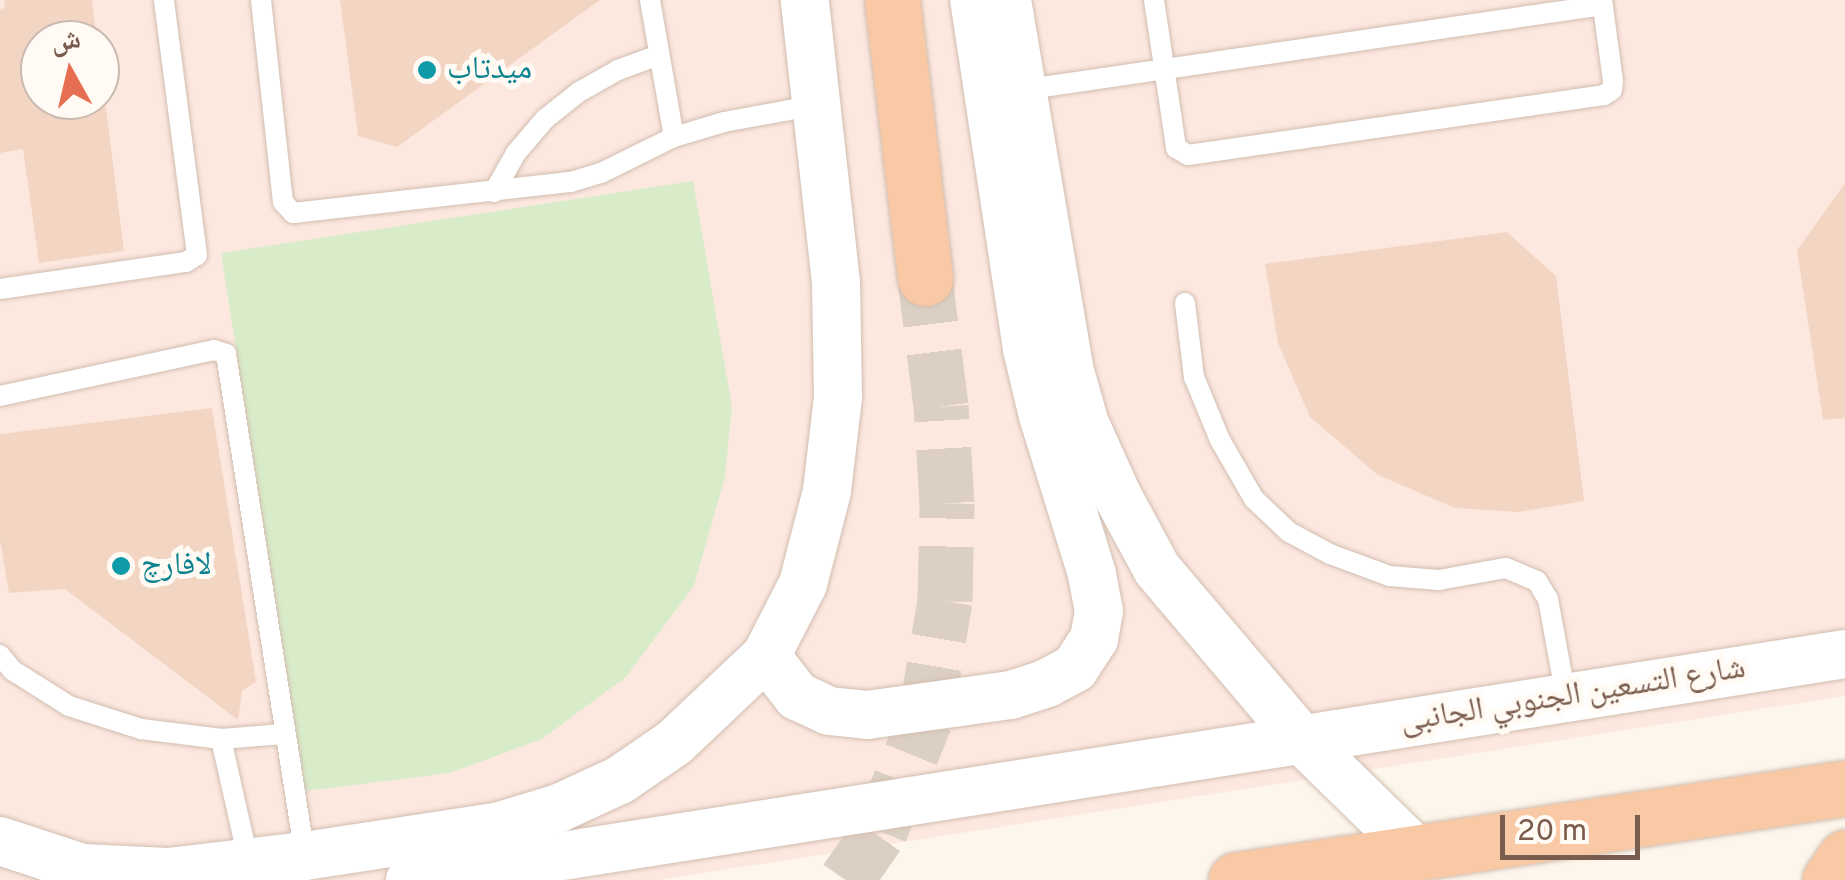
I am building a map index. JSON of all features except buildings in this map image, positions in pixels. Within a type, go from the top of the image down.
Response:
[{"type":"highway","points":[[892,0],[925,278]]},
{"type":"highway","points":[[1236,880],[1845,788]]},
{"type":"highway","points":[[1830,880],[1845,858]]},
{"type":"street","points":[[0,841],[64,863],[120,873],[249,863],[308,868],[500,826],[559,808],[620,780],[675,742],[766,656],[804,584],[827,492],[838,397],[836,282],[805,0]]},
{"type":"street","points":[[766,656],[797,696],[829,711],[867,715],[1011,695],[1047,683],[1074,668],[1094,638],[1100,611],[1092,574],[1042,416],[1027,349],[974,0]]},
{"type":"street","points":[[1007,0],[1068,368],[1085,424],[1157,569],[1302,739],[1418,853]]},
{"type":"street","name":"شارع التسعين الجنوبي الجانبى","points":[[410,880],[1845,654]]},
{"type":"lane","points":[[0,288],[186,262],[197,254],[164,0]]},
{"type":"lane","points":[[261,0],[287,210],[298,213],[588,178],[674,137],[724,122],[818,105]]},
{"type":"lane","points":[[650,0],[674,137]]},
{"type":"lane","points":[[1022,90],[1163,68],[1603,2],[1612,90],[1575,100],[1188,154],[1176,148],[1163,68],[1154,0]]},
{"type":"lane","points":[[494,192],[516,153],[544,119],[579,92],[618,70],[660,55]]},
{"type":"lane","points":[[1186,304],[1194,377],[1220,440],[1254,499],[1289,532],[1330,554],[1388,576],[1439,580],[1506,568],[1537,581],[1548,599],[1566,697]]},
{"type":"lane","points":[[0,396],[218,350],[226,354],[283,734],[308,868]]},
{"type":"lane","points":[[0,655],[12,670],[69,706],[140,730],[221,739],[283,734]]},
{"type":"lane","points":[[221,739],[249,863]]},
{"type":"shaded area","points":[[0,0],[1845,0],[1845,696],[658,880],[0,880]]},
{"type":"green space","points":[[693,181],[732,407],[725,477],[694,586],[626,677],[542,739],[450,773],[305,791],[221,253]]},
{"type":"tunnel","points":[[846,880],[880,831],[925,720],[945,601],[947,503],[941,406],[925,278]]},
{"type":"place","name":"ميدتاب","points":[[427,70]]},
{"type":"place","name":"لافارﭺ","points":[[121,566]]}]
